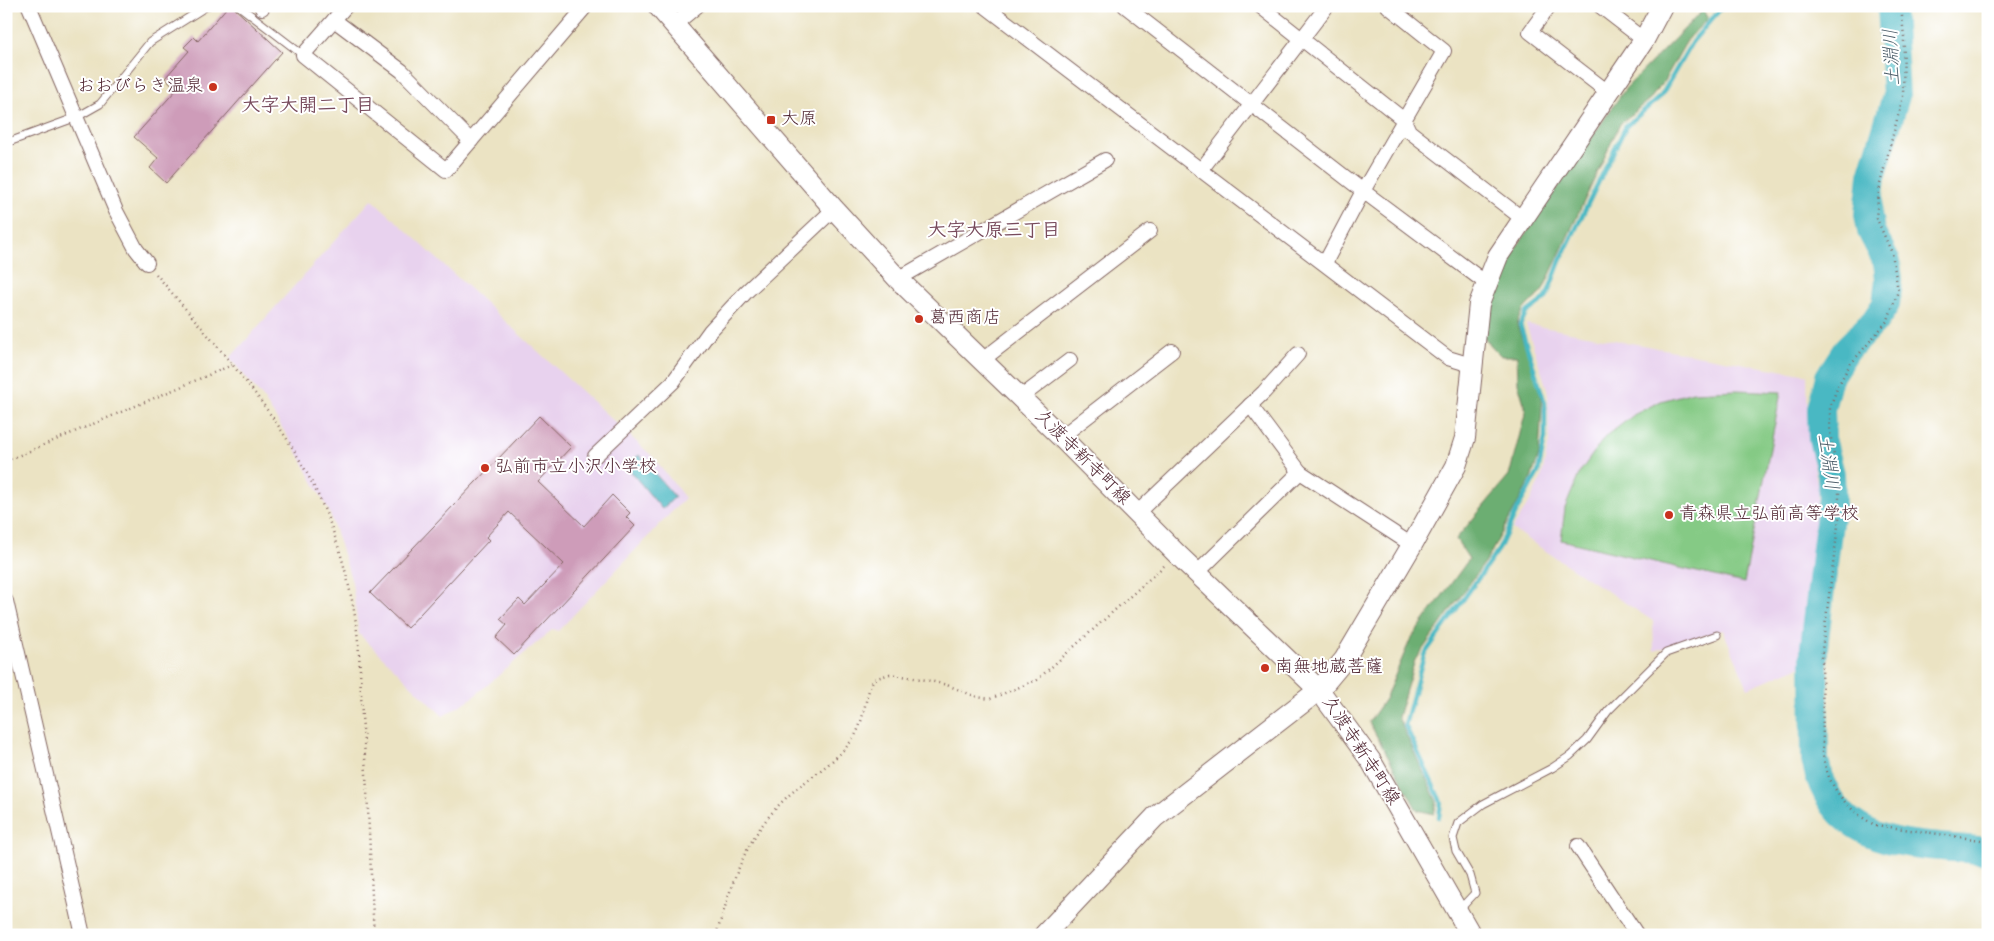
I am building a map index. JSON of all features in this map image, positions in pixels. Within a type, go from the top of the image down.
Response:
[{"type":"main road","name":"久渡寺新寺町線","points":[[658,6],[834,209],[898,279],[1061,437],[1177,554],[1198,572],[1319,690],[1371,761],[1472,935]]},
{"type":"main road","points":[[1044,935],[1155,817],[1319,690],[1344,660],[1456,466],[1465,438],[1475,326],[1486,283],[1498,256],[1609,94],[1644,40],[1662,6]]},
{"type":"street","points":[[29,6],[116,211],[136,249],[146,263]]},
{"type":"street","points":[[346,6],[303,55],[446,170],[586,6]]},
{"type":"street","points":[[674,25],[697,6]]},
{"type":"street","points":[[985,6],[1448,358],[1471,366]]},
{"type":"street","points":[[1125,6],[1363,192],[1486,283]]},
{"type":"street","points":[[1260,6],[1404,120],[1409,131],[1523,219]]},
{"type":"street","points":[[1201,170],[1327,6]]},
{"type":"street","points":[[1325,263],[1363,192],[1444,52],[1388,6]]},
{"type":"street","points":[[1549,6],[1530,32],[1609,94]]},
{"type":"street","points":[[1600,6],[1644,40]]},
{"type":"street","points":[[334,20],[402,71],[471,141]]},
{"type":"street","points":[[898,279],[1105,160]]},
{"type":"street","points":[[595,456],[673,382],[710,331],[746,292],[834,209]]},
{"type":"street","points":[[981,361],[1150,231]]},
{"type":"street","points":[[1061,437],[1172,351]]},
{"type":"street","points":[[1137,513],[1250,406],[1298,354]]},
{"type":"street","points":[[1020,398],[1070,360]]},
{"type":"street","points":[[1250,406],[1300,472],[1412,545]]},
{"type":"street","points":[[1198,572],[1300,472]]},
{"type":"street","points":[[6,601],[83,935]]},
{"type":"street","points":[[1578,846],[1637,935]]},
{"type":"lane","points":[[6,143],[77,117],[100,104],[150,42],[206,6]]},
{"type":"lane","points":[[238,6],[303,55]]},
{"type":"lane","points":[[1457,912],[1475,892],[1470,875],[1456,851],[1453,838],[1458,823],[1483,804],[1552,768],[1570,756],[1587,740],[1608,711],[1666,653],[1717,635]]},
{"type":"path","points":[[1901,6],[1904,37],[1903,97],[1880,184],[1876,217],[1892,253],[1898,291],[1888,320],[1849,366],[1838,386],[1830,407],[1830,432],[1839,487],[1839,518],[1822,650],[1823,756],[1826,771],[1834,788],[1859,817],[1875,825],[1988,841]]},
{"type":"path","points":[[146,263],[232,365],[285,438],[310,479],[336,542],[352,597],[366,766],[374,935]]},
{"type":"path","points":[[6,461],[232,365]]},
{"type":"path","points":[[716,935],[741,858],[750,842],[786,799],[838,758],[844,751],[854,737],[863,718],[867,692],[874,679],[890,674],[926,680],[947,685],[977,697],[990,699],[1022,688],[1037,680],[1056,664],[1177,554]]},
{"type":"shaded area","name":"弘前市立小沢小学校","points":[[372,199],[653,457],[685,498],[558,631],[553,629],[472,698],[443,716],[359,634],[352,582],[329,511],[295,448],[263,398],[230,358]]},
{"type":"shaded area","name":"青森県立弘前高等学校","points":[[1526,324],[1807,375],[1808,430],[1818,488],[1803,665],[1748,688],[1723,630],[1654,651],[1653,621],[1512,529],[1530,501],[1541,479],[1549,442],[1548,392]]},
{"type":"green space","points":[[1703,10],[1708,19],[1689,37],[1664,81],[1651,98],[1620,124],[1541,294],[1526,307],[1518,319],[1517,325],[1536,374],[1542,404],[1539,455],[1531,479],[1488,558],[1415,660],[1398,717],[1437,802],[1434,814],[1417,810],[1369,722],[1385,699],[1410,640],[1469,559],[1456,539],[1509,476],[1526,410],[1518,383],[1517,356],[1501,356],[1481,335],[1500,275],[1518,245],[1625,89]]},
{"type":"green space","points":[[1737,390],[1781,392],[1744,583],[1561,540],[1565,508],[1580,472],[1604,438],[1635,414],[1661,401],[1693,392]]},
{"type":"water","points":[[639,455],[675,497],[662,509],[626,466]]},
{"type":"building","name":"おおびらき温泉","points":[[228,6],[232,6],[282,52],[166,183],[150,168],[158,158],[134,137],[177,89],[165,78],[189,51],[184,47],[194,37],[198,41]]},
{"type":"building","points":[[539,416],[571,447],[538,482],[584,526],[612,495],[630,513],[626,517],[635,526],[514,655],[496,638],[507,625],[500,619],[519,599],[525,605],[564,564],[509,512],[486,537],[489,540],[407,628],[370,593]]},
{"type":"waterway","points":[[1439,817],[1441,802],[1405,725],[1424,655],[1499,549],[1519,506],[1538,473],[1545,438],[1545,403],[1520,325],[1526,313],[1546,298],[1560,261],[1626,126],[1661,96],[1692,42],[1723,6]]},
{"type":"waterway","name":"土淵川","points":[[1891,6],[1896,96],[1872,176],[1868,214],[1871,231],[1887,262],[1889,280],[1886,304],[1874,322],[1847,349],[1829,377],[1821,409],[1822,439],[1831,474],[1832,498],[1814,647],[1815,760],[1825,790],[1840,812],[1859,827],[1881,837],[1906,843],[1988,851]]},
{"type":"place","name":"おおびらき温泉","points":[[213,87]]},
{"type":"place","name":"大原","points":[[771,120]]},
{"type":"place","name":"葛西商店","points":[[919,319]]},
{"type":"place","name":"弘前市立小沢小学校","points":[[485,468]]},
{"type":"place","name":"青森県立弘前高等学校","points":[[1669,515]]},
{"type":"place","name":"南無地蔵菩薩","points":[[1265,668]]},
{"type":"district","name":"大字大開二丁目","points":[[308,106]]},
{"type":"district","name":"大字大原三丁目","points":[[994,231]]}]
